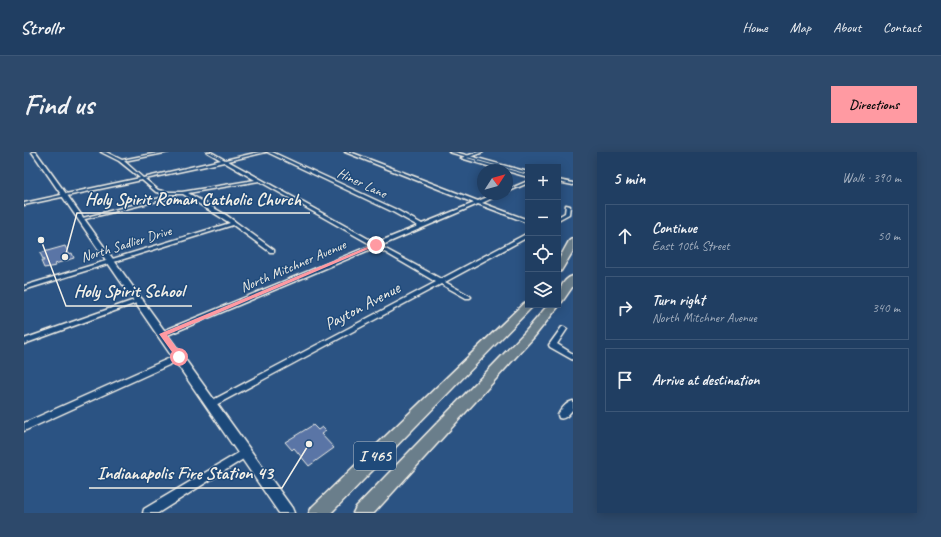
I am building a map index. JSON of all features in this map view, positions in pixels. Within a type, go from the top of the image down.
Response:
[{"type":"highway","points":[[561,265],[566,258],[573,241]]},
{"type":"highway","points":[[561,296],[573,279]]},
{"type":"highway","name":"I 465","points":[[318,513],[525,308]]},
{"type":"highway","name":"I 465","points":[[362,513],[530,334],[552,308]]},
{"type":"main road","points":[[34,152],[140,300],[287,513]]},
{"type":"street","points":[[103,152],[121,161],[159,191],[167,193],[184,193],[234,223],[272,251]]},
{"type":"street","points":[[121,161],[166,152]]},
{"type":"street","points":[[209,152],[468,297]]},
{"type":"street","points":[[24,204],[264,152]]},
{"type":"street","name":"Hiner Lane","points":[[269,152],[393,210],[421,226]]},
{"type":"street","points":[[347,152],[525,221]]},
{"type":"street","points":[[451,152],[486,164]]},
{"type":"street","points":[[466,158],[481,152]]},
{"type":"street","points":[[466,158],[525,172]]},
{"type":"street","points":[[513,172],[525,175]]},
{"type":"street","points":[[81,219],[184,193],[260,180]]},
{"type":"street","points":[[561,182],[573,184]]},
{"type":"street","points":[[513,188],[525,183]]},
{"type":"street","name":"North Mitchner Avenue","points":[[163,334],[483,200]]},
{"type":"street","points":[[561,217],[566,214],[568,206]]},
{"type":"street","name":"North Sadlier Drive","points":[[24,288],[234,223]]},
{"type":"street","name":"Payton Avenue","points":[[212,404],[526,236]]},
{"type":"street","points":[[24,342],[140,300]]},
{"type":"street","points":[[564,329],[553,346],[573,357]]},
{"type":"street","points":[[24,427],[179,357]]},
{"type":"street","points":[[562,415],[573,404]]},
{"type":"street","points":[[148,513],[245,453]]},
{"type":"building","points":[[65,246],[69,254],[72,253],[74,258],[55,264],[56,266],[44,268],[41,261],[44,261],[40,253]]},
{"type":"building","points":[[313,425],[318,430],[322,427],[326,431],[321,434],[334,448],[309,466],[294,448],[292,450],[285,442]]},
{"type":"place","name":"Holy Spirit School","points":[[41,240]]},
{"type":"place","name":"Holy Spirit Roman Catholic Church","points":[[65,257]]},
{"type":"place","name":"Indianapolis Fire Station 43","points":[[309,444]]},
{"type":"route","points":[[179,357],[163,334],[376,245]]}]
